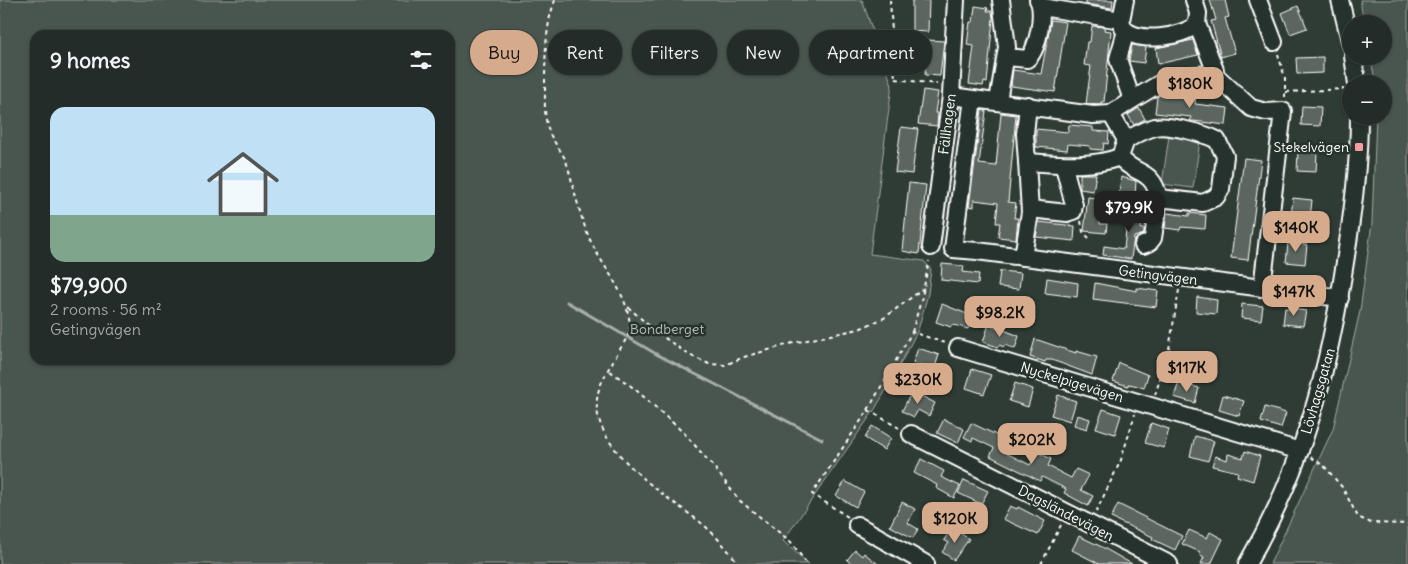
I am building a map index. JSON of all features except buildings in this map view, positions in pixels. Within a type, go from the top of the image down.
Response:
[{"type":"street","name":"Fällhagen","points":[[931,247],[952,91],[956,0]]},
{"type":"street","points":[[998,101],[1006,58],[1001,0]]},
{"type":"street","points":[[1125,0],[1124,26],[1118,60],[1132,100]]},
{"type":"street","points":[[952,91],[998,101],[1093,115],[1111,114],[1169,78],[1208,74],[1215,70],[1197,24],[1198,12],[1194,0]]},
{"type":"street","points":[[1258,0],[1274,42]]},
{"type":"street","points":[[1340,0],[1344,15]]},
{"type":"street","points":[[1006,58],[1021,59],[1032,56],[1035,50],[1040,3],[1124,26],[1134,35],[1158,38],[1192,28],[1197,24]]},
{"type":"street","points":[[1212,72],[1251,108],[1282,118],[1262,288]]},
{"type":"street","points":[[1023,257],[1030,209],[1025,148],[1028,105]]},
{"type":"street","name":"Getingvägen","points":[[972,106],[953,249],[1340,298]]},
{"type":"street","points":[[1111,114],[1126,140]]},
{"type":"street","name":"Lövhagsgatan","points":[[1247,564],[1262,539],[1287,486],[1319,397],[1340,298],[1356,183],[1358,125]]},
{"type":"street","points":[[1120,157],[1126,140],[1157,126],[1206,135],[1220,144],[1225,156],[1221,188],[1216,197],[1203,204],[1159,198]]},
{"type":"street","points":[[1027,162],[1064,166],[1101,162],[1120,157]]},
{"type":"street","points":[[1120,157],[1125,163],[1149,176],[1159,198],[1153,238],[1149,244],[1142,245]]},
{"type":"street","points":[[1030,209],[1073,212],[1074,205],[1064,166]]},
{"type":"street","name":"Nyckelpigevägen","points":[[958,348],[1300,451]]},
{"type":"street","name":"Dagsländevägen","points":[[910,434],[1066,514],[1169,564]]},
{"type":"street","points":[[857,525],[926,564]]},
{"type":"path","points":[[555,0],[549,21],[546,54],[546,110],[548,128],[566,161],[578,199],[583,226],[628,307],[630,332],[598,392],[597,412],[603,429],[613,447],[627,465],[699,522],[719,540],[739,564]]},
{"type":"path","points":[[890,0],[894,79],[952,91]]},
{"type":"path","points":[[1274,42],[1285,78],[1282,118]]},
{"type":"path","points":[[1285,92],[1342,89]]},
{"type":"path","points":[[1073,212],[1081,220],[1083,232],[1089,238]]},
{"type":"path","points":[[857,525],[847,516],[812,494],[868,410],[912,332],[924,288],[931,247]]},
{"type":"path","points":[[1090,525],[1121,460],[1169,349],[1180,278]]},
{"type":"path","points":[[628,307],[655,331],[689,355],[709,364],[725,365],[744,357],[793,343],[859,329],[884,318],[924,288]]},
{"type":"path","points":[[912,332],[958,348]]},
{"type":"path","points":[[609,370],[635,389],[684,433],[739,500],[791,542],[807,564]]},
{"type":"path","points":[[868,410],[910,434]]},
{"type":"path","points":[[1300,451],[1325,467],[1342,487],[1358,517],[1371,523],[1408,524]]},
{"type":"path","points":[[1041,564],[1066,514]]},
{"type":"green space","name":"Bondberget","points":[[0,0],[862,0],[873,30],[809,30],[809,75],[888,75],[892,85],[870,254],[924,261],[931,269],[928,294],[918,330],[875,409],[783,541],[809,564],[0,564]]},
{"type":"green space","points":[[1360,0],[1408,0],[1408,564],[1270,564],[1333,429],[1360,311],[1372,223],[1376,125],[1392,125],[1392,75],[1374,75],[1372,65],[1392,65],[1392,15],[1362,15]]},
{"type":"green space","points":[[1169,136],[1200,141],[1193,188],[1162,184]]},
{"type":"waterway","points":[[567,302],[658,355],[822,439]]},
{"type":"place","name":"Stekelvägen","points":[[1359,147]]}]
